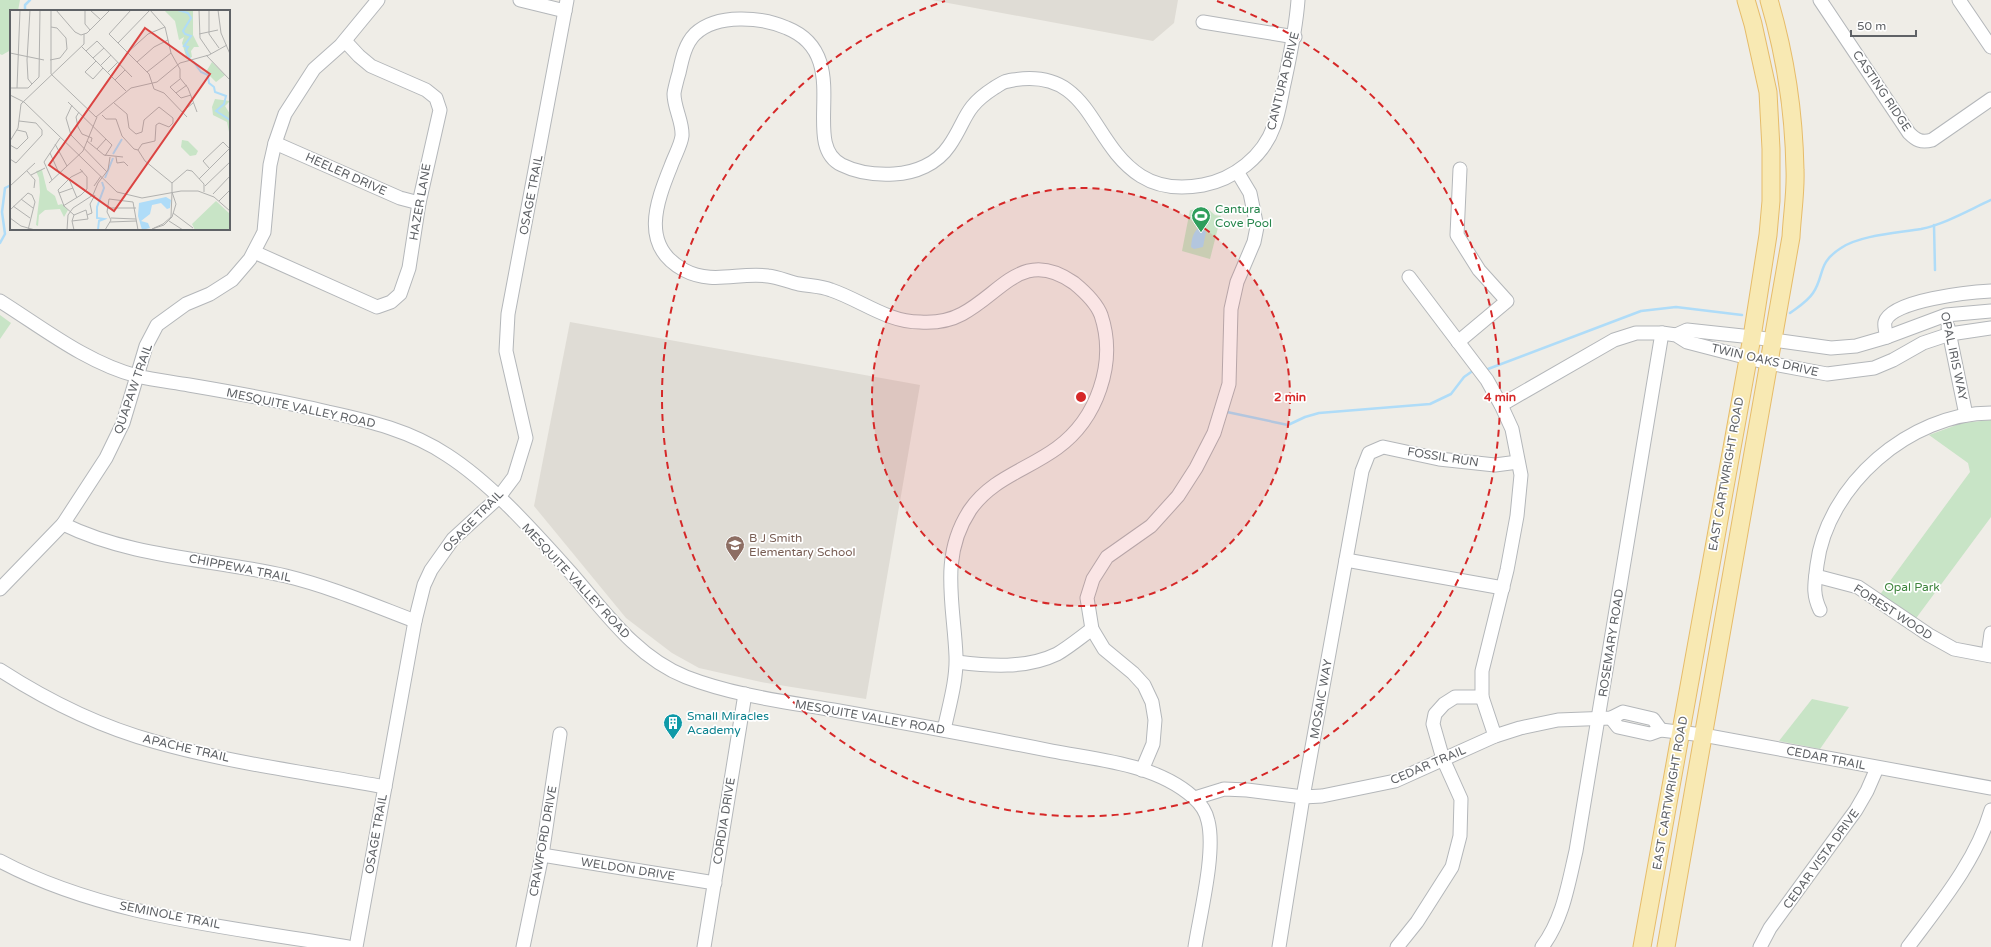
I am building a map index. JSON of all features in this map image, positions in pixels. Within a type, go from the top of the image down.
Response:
[{"type":"main road","name":"EAST CARTWRIGHT ROAD","points":[[1642,947],[1747,357],[1752,337],[1768,235],[1771,200],[1771,149],[1768,92],[1753,24],[1746,0]]},
{"type":"main road","name":"EAST CARTWRIGHT ROAD","points":[[1666,947],[1791,237],[1795,170],[1790,103],[1778,29],[1769,0]]},
{"type":"street","name":"QUAPAW TRAIL","points":[[0,589],[63,524],[112,449],[123,423],[146,346],[157,325],[186,304],[210,294],[232,280],[250,259],[264,232],[270,165],[284,114],[314,69],[345,41],[378,0]]},
{"type":"street","points":[[520,0],[566,5]]},
{"type":"street","name":"CANTURA DRIVE","points":[[944,730],[957,662],[949,582],[954,546],[960,529],[978,500],[994,485],[1056,449],[1074,433],[1087,416],[1100,390],[1106,368],[1107,350],[1105,330],[1099,308],[1086,293],[1069,279],[1052,271],[1032,270],[1014,275],[961,315],[945,321],[908,322],[881,314],[834,291],[765,275],[715,278],[697,276],[676,266],[662,250],[656,236],[655,213],[682,137],[674,93],[683,53],[694,35],[712,24],[731,20],[747,20],[778,25],[802,35],[814,48],[821,63],[824,89],[825,148],[829,158],[838,164],[867,173],[904,174],[923,168],[937,160],[948,149],[966,113],[975,101],[1004,82],[1019,79],[1035,79],[1050,82],[1068,89],[1081,101],[1112,150],[1127,165],[1146,179],[1164,186],[1185,187],[1207,184],[1238,173],[1262,147],[1273,130],[1295,36],[1298,0]]},
{"type":"street","name":"CASTING RIDGE","points":[[1820,0],[1909,133],[1919,141],[1925,142],[1932,140],[1991,99]]},
{"type":"street","points":[[1959,0],[1991,47]]},
{"type":"street","name":"OSAGE TRAIL","points":[[356,947],[415,621],[424,585],[441,555],[466,525],[498,497],[514,477],[526,438],[506,351],[508,314],[566,5]]},
{"type":"street","points":[[1203,22],[1295,36]]},
{"type":"street","name":"HAZER LANE","points":[[254,252],[376,307],[391,302],[400,294],[409,268],[419,203],[440,110],[436,98],[426,90],[371,66],[345,41]]},
{"type":"street","name":"HEELER DRIVE","points":[[275,144],[400,198],[419,203]]},
{"type":"street","points":[[1458,342],[1507,301],[1479,270],[1457,235],[1460,169]]},
{"type":"street","points":[[1142,770],[1153,744],[1155,720],[1152,702],[1144,685],[1133,673],[1104,649],[1092,629],[1087,598],[1093,579],[1107,556],[1150,526],[1178,496],[1196,468],[1214,433],[1229,384],[1231,309],[1237,282],[1254,242],[1257,227],[1250,193],[1238,173]]},
{"type":"street","points":[[1409,276],[1487,380],[1512,429],[1521,475],[1516,516],[1503,588],[1482,671],[1482,697],[1495,736]]},
{"type":"street","points":[[1887,337],[1884,323],[1891,315],[1909,305],[1961,292],[1991,291]]},
{"type":"street","name":"OPAL IRIS WAY","points":[[1942,296],[1966,415]]},
{"type":"street","name":"MESQUITE VALLEY ROAD","points":[[4,304],[70,345],[103,363],[137,376],[282,401],[388,427],[427,443],[449,455],[498,497],[570,573],[626,637],[655,660],[681,675],[745,694],[944,730],[1142,770],[1175,783],[1195,798],[1204,809],[1211,837],[1207,876],[1195,947]]},
{"type":"street","name":"TWIN OAKS DRIVE","points":[[1676,335],[1687,330],[1831,348],[1856,346],[1887,337],[1946,315],[1991,311]]},
{"type":"street","name":"TWIN OAKS DRIVE","points":[[1501,405],[1614,340],[1636,333],[1662,333],[1676,335],[1688,342],[1768,363],[1827,374],[1874,368],[1893,360],[1923,343],[1950,334],[1991,328]]},
{"type":"street","name":"ROSEMARY ROAD","points":[[1542,947],[1550,936],[1564,906],[1604,718],[1662,333]]},
{"type":"street","points":[[1820,610],[1814,596],[1823,536],[1833,515],[1857,480],[1872,464],[1892,448],[1920,431],[1940,422],[1966,415],[1991,413]]},
{"type":"street","name":"FOSSIL RUN","points":[[1369,453],[1383,447],[1439,459],[1495,465],[1518,462]]},
{"type":"street","name":"MOSAIC WAY","points":[[1279,947],[1303,797],[1362,472],[1369,453]]},
{"type":"street","name":"CHIPPEWA TRAIL","points":[[63,524],[85,535],[153,552],[285,576],[312,583],[415,621]]},
{"type":"street","points":[[1346,560],[1503,588]]},
{"type":"street","name":"FOREST WOOD","points":[[1816,576],[1858,587],[1940,642],[1954,649],[1989,656]]},
{"type":"street","points":[[957,662],[999,665],[1036,660],[1057,654],[1092,629]]},
{"type":"street","points":[[1989,656],[1991,633]]},
{"type":"street","name":"APACHE TRAIL","points":[[0,670],[50,700],[116,728],[156,742],[227,758],[385,787]]},
{"type":"street","name":"CORDIA DRIVE","points":[[704,947],[745,694]]},
{"type":"street","points":[[1397,947],[1417,922],[1452,867],[1460,836],[1461,800],[1443,759],[1433,724],[1435,714],[1444,704],[1455,697],[1482,697]]},
{"type":"street","name":"CEDAR TRAIL","points":[[1195,798],[1224,789],[1247,790],[1303,797],[1322,796],[1395,781],[1495,736],[1520,728],[1558,720],[1604,718],[1623,712],[1653,719],[1661,730],[1703,735],[1991,788]]},
{"type":"street","name":"CRAWFORD DRIVE","points":[[523,947],[542,855],[560,734]]},
{"type":"street","name":"CEDAR VISTA DRIVE","points":[[1760,947],[1770,928],[1856,810],[1867,791],[1877,768]]},
{"type":"street","points":[[1908,947],[1968,862],[1982,836],[1991,810]]},
{"type":"street","name":"WELDON DRIVE","points":[[542,855],[715,883]]},
{"type":"street","name":"SEMINOLE TRAIL","points":[[0,861],[46,881],[118,906],[176,918],[348,947]]},
{"type":"shaded area","points":[[932,0],[1178,0],[1174,23],[1153,41]]},
{"type":"shaded area","name":"B J Smith Elementary School","points":[[570,322],[920,385],[866,699],[761,682],[699,668],[672,653],[626,618],[534,506]]},
{"type":"green space","points":[[0,0],[20,0],[18,10],[10,10],[10,51],[2,55],[0,54]]},
{"type":"green space","name":"Cantura Cove Pool","points":[[1202,209],[1206,212],[1208,209],[1215,215],[1221,216],[1210,259],[1182,251],[1190,210]]},
{"type":"green space","points":[[0,315],[11,323],[0,339]]},
{"type":"green space","name":"Opal Park","points":[[1991,420],[1991,517],[1914,621],[1879,596],[1970,472],[1968,463],[1929,435],[1962,423]]},
{"type":"green space","points":[[1812,699],[1849,707],[1820,749],[1779,741]]},
{"type":"water","points":[[1200,227],[1206,232],[1203,247],[1194,249],[1191,247],[1192,238],[1194,233]]},
{"type":"waterway","points":[[25,10],[25,5],[30,0]]},
{"type":"waterway","points":[[0,243],[5,234],[2,212],[5,188],[10,186]]},
{"type":"waterway","points":[[1790,313],[1811,296],[1817,287],[1822,269],[1828,259],[1841,248],[1858,240],[1869,237],[1930,227],[1991,200]]},
{"type":"waterway","points":[[1934,225],[1935,270]]},
{"type":"waterway","points":[[1488,369],[1641,311],[1676,307],[1742,315]]},
{"type":"waterway","points":[[1227,412],[1288,425],[1305,417],[1319,413],[1430,404],[1451,394],[1464,377],[1474,370]]},
{"type":"place","name":"Cantura Cove Pool","points":[[1201,233]]},
{"type":"place","name":"B J Smith Elementary School","points":[[735,562]]},
{"type":"place","name":"Small Miracles Academy","points":[[673,740]]}]
